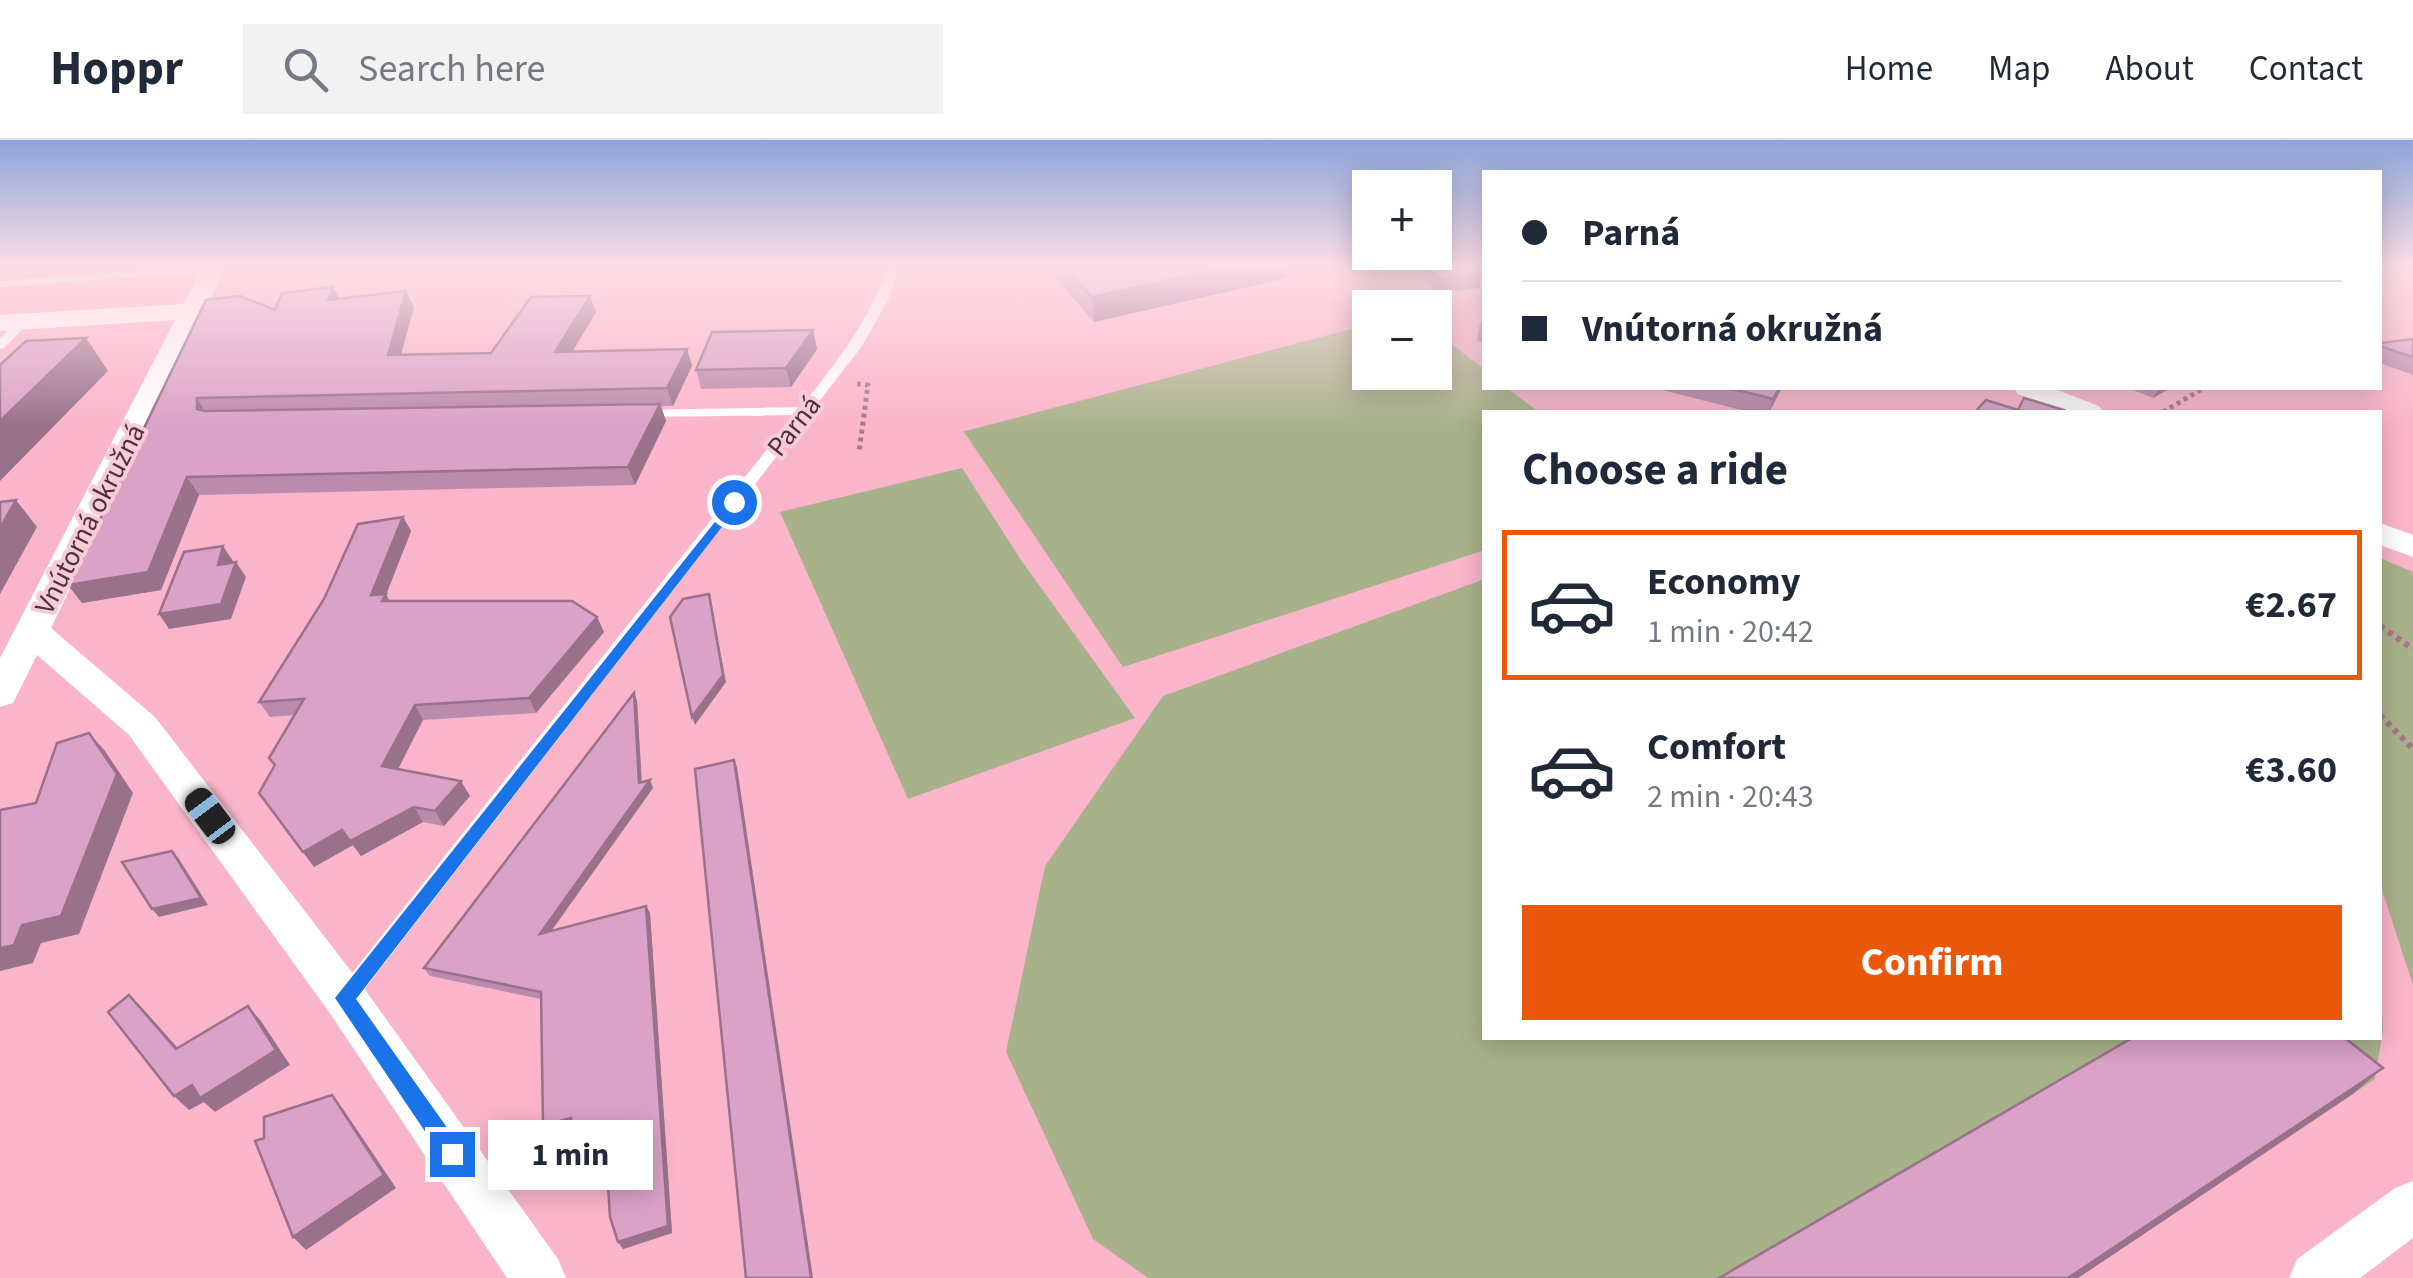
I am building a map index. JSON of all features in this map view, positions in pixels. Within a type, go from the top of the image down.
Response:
[{"type":"street","name":"Vnútorná okružná","points":[[187,320],[16,633],[142,726],[344,998],[539,1278]]},
{"type":"street","points":[[2033,390],[2084,410]]},
{"type":"street","points":[[2382,534],[2413,547]]},
{"type":"street","points":[[0,694],[16,633]]},
{"type":"street","points":[[2316,1278],[2413,1206]]},
{"type":"lane","name":"Parná","points":[[344,998],[830,381],[871,320]]},
{"type":"lane","points":[[0,346],[12,322]]},
{"type":"lane","points":[[628,414],[806,411]]},
{"type":"path","points":[[830,381],[868,386],[859,452]]},
{"type":"path","points":[[2166,410],[2201,390]]},
{"type":"path","points":[[2382,627],[2413,648]]},
{"type":"path","points":[[2382,717],[2413,748]]},
{"type":"green space","points":[[1352,329],[1352,390],[1452,390],[1452,344],[1482,368],[1482,390],[1510,390],[1536,410],[1482,410],[1482,551],[1123,667],[964,432],[958,433]]},
{"type":"green space","points":[[962,468],[1021,560],[1135,718],[908,799],[780,512]]},
{"type":"green space","points":[[2382,559],[2413,572],[2413,985],[2382,890]]},
{"type":"green space","points":[[1482,580],[1482,1040],[2381,1040],[2375,1079],[2078,1278],[1148,1278],[1093,1239],[1006,1052],[1045,866],[1163,696]]},
{"type":"building","points":[[196,320],[398,320],[388,355],[491,353],[514,320],[575,320],[555,352],[687,349],[667,388],[197,398],[197,409],[205,411],[660,404],[628,467],[187,477],[148,572],[68,585]]},
{"type":"building","points":[[813,330],[786,368],[696,370],[712,332]]},
{"type":"building","points":[[86,338],[0,421],[0,365],[26,341]]},
{"type":"building","points":[[2413,339],[2413,357],[2382,347],[2382,343]]},
{"type":"building","points":[[1737,390],[1778,390],[1773,399]]},
{"type":"building","points":[[2024,398],[2064,410],[2018,410]]},
{"type":"building","points":[[1986,400],[2018,410],[1977,410]]},
{"type":"building","points":[[16,500],[0,528],[0,502]]},
{"type":"building","points":[[403,517],[371,595],[386,594],[382,601],[572,601],[597,617],[529,698],[415,705],[382,766],[461,781],[435,811],[414,807],[350,841],[342,830],[303,852],[259,793],[275,765],[269,758],[304,699],[259,702],[324,599],[358,524]]},
{"type":"building","points":[[223,546],[218,565],[236,562],[221,604],[159,614],[184,552]]},
{"type":"building","points":[[709,594],[723,675],[692,717],[670,617],[683,599]]},
{"type":"building","points":[[634,693],[639,783],[650,780],[540,934],[646,906],[668,1226],[618,1242],[610,1217],[606,1154],[570,1163],[571,1118],[543,1125],[541,992],[424,968]]},
{"type":"building","points":[[89,733],[117,774],[61,916],[22,925],[14,945],[0,948],[0,810],[36,803],[57,743]]},
{"type":"building","points":[[734,760],[811,1278],[746,1278],[695,769]]},
{"type":"building","points":[[172,851],[201,898],[152,909],[122,862]]},
{"type":"building","points":[[129,995],[176,1049],[248,1006],[276,1050],[200,1098],[192,1085],[174,1096],[108,1012]]},
{"type":"building","points":[[2129,1040],[2348,1040],[2383,1068],[2068,1278],[1719,1278]]},
{"type":"building","points":[[332,1095],[384,1175],[293,1237],[255,1141],[264,1138],[264,1117]]},
{"type":"route","points":[[452,1154],[344,998],[734,502]]}]
